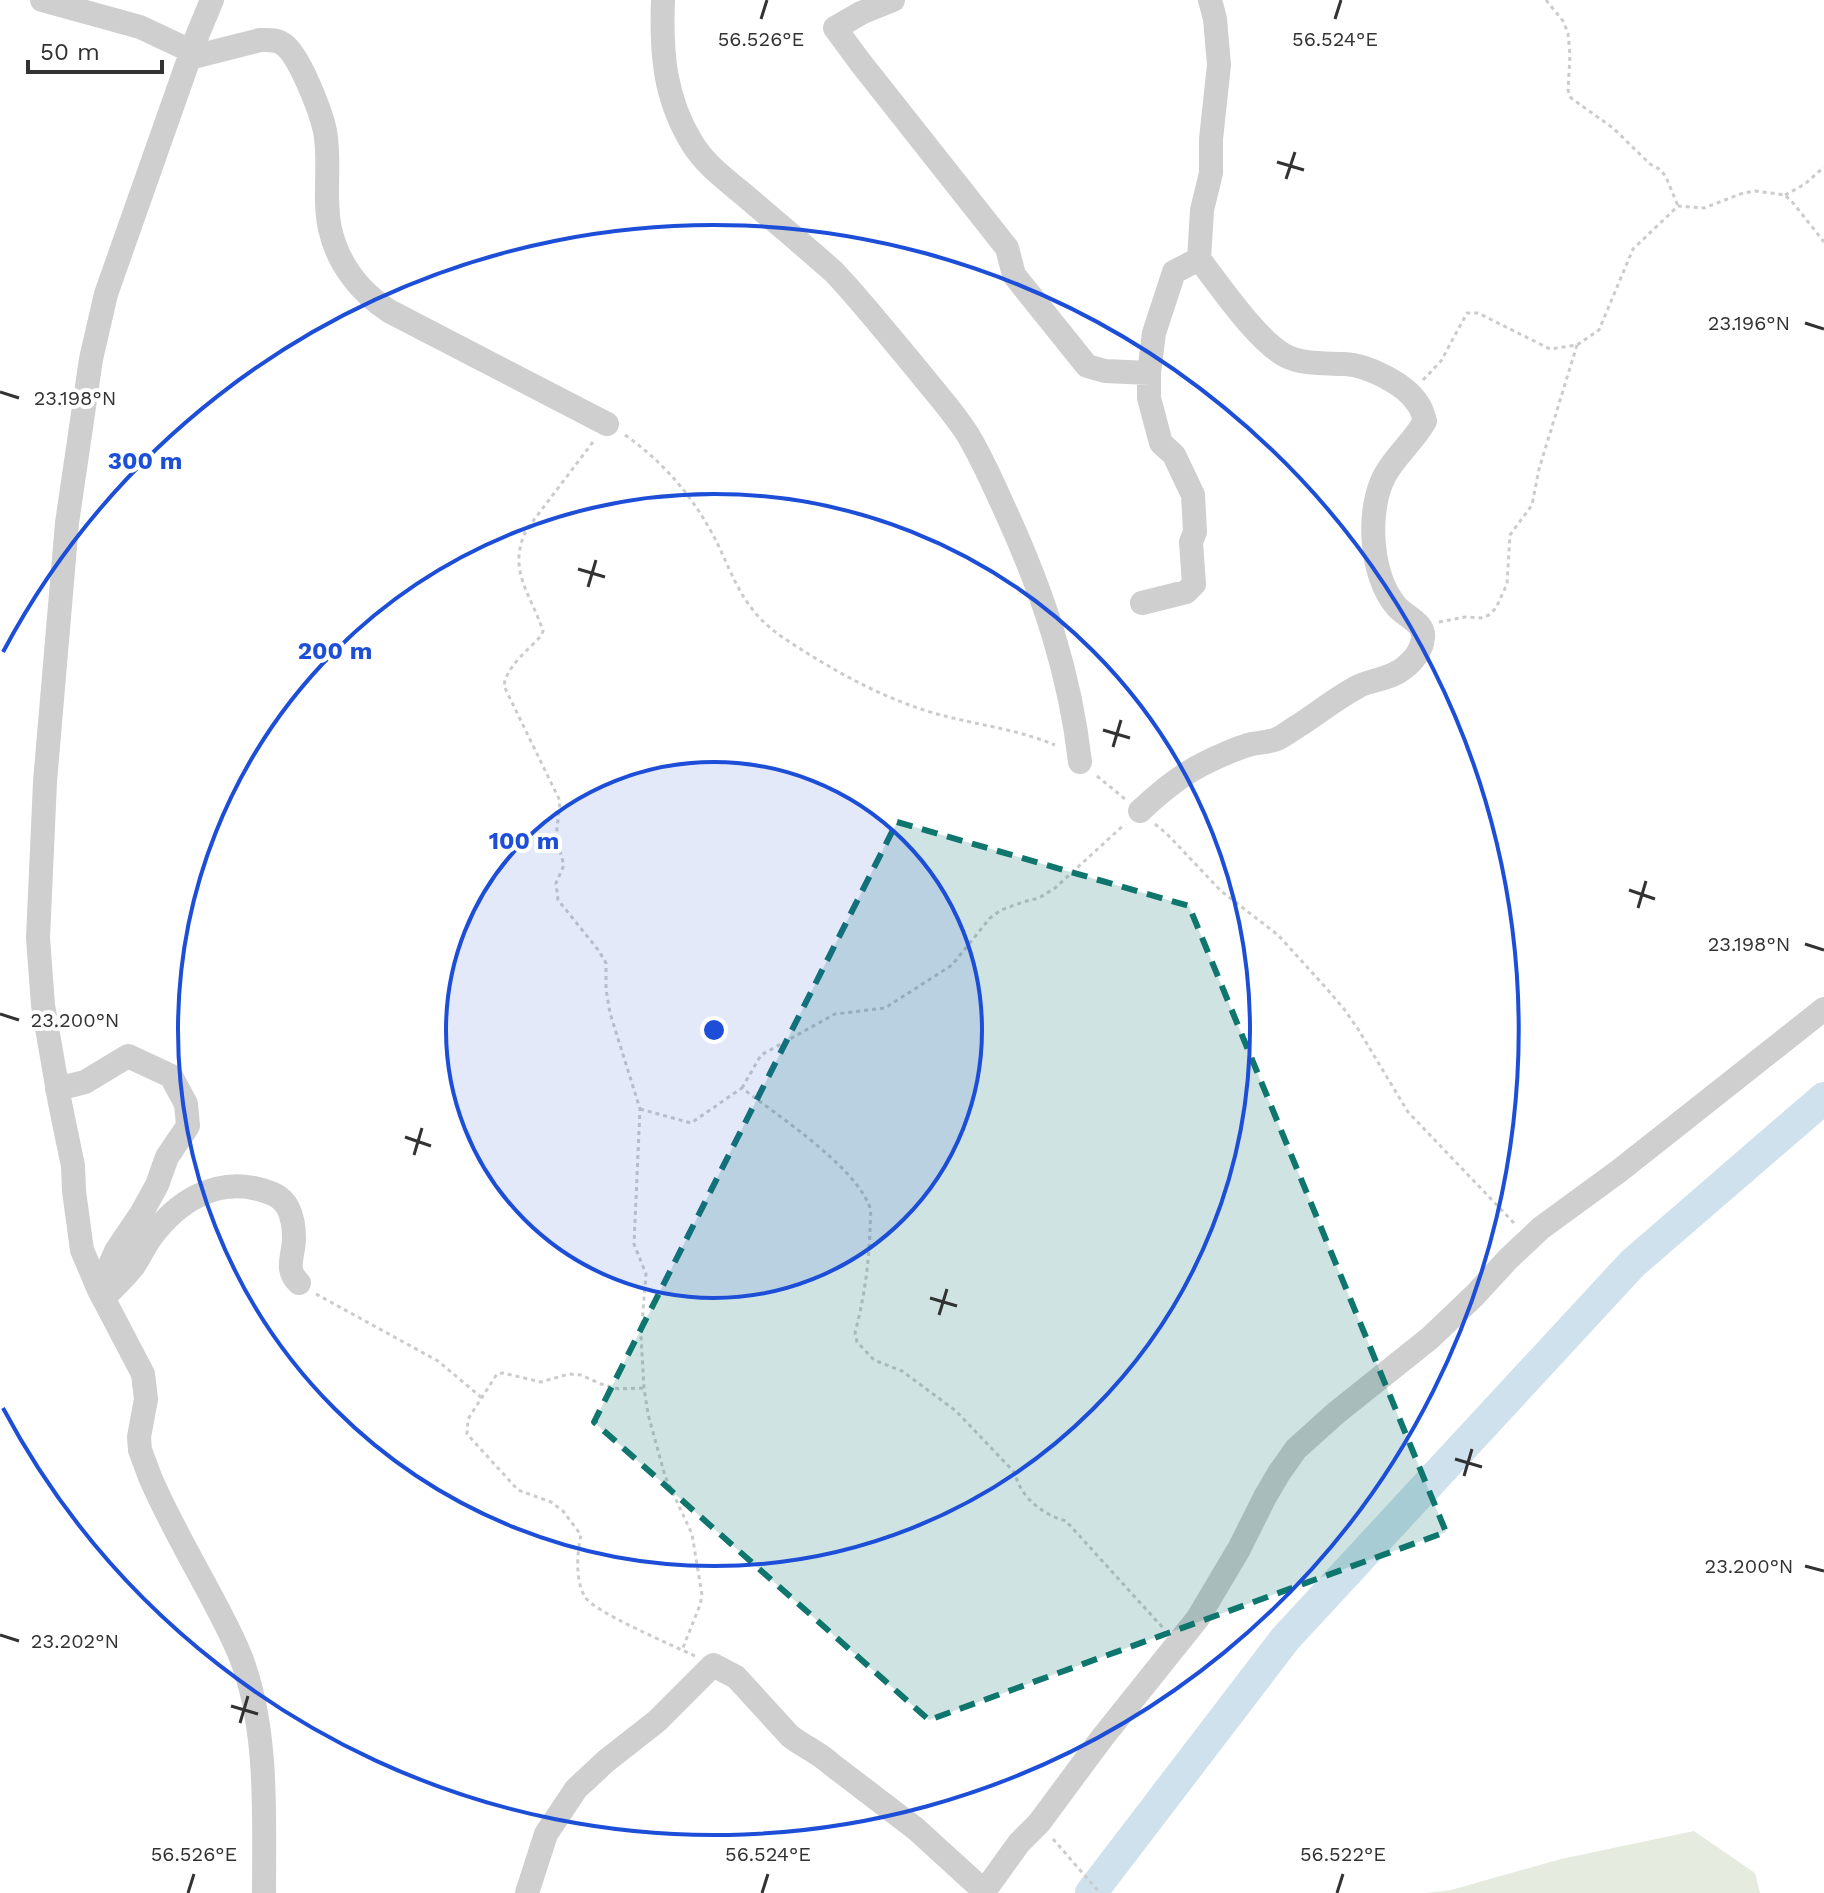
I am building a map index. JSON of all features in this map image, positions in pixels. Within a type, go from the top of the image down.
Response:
[{"type":"street","points":[[42,0],[140,27],[190,54],[260,40],[270,39],[285,44],[303,73],[325,132],[328,214],[334,240],[345,267],[367,295],[389,311],[607,424]]},
{"type":"street","points":[[212,0],[106,294],[91,359],[67,523],[45,782],[38,938],[43,1005],[73,1166],[85,1261],[143,1374],[146,1399],[139,1437],[146,1469],[231,1635],[253,1692],[262,1777],[264,1893]]},
{"type":"street","points":[[663,0],[662,40],[666,79],[692,144],[712,168],[840,278],[968,435],[1032,570],[1051,622],[1073,710],[1080,762]]},
{"type":"street","points":[[893,0],[835,28],[1007,248],[1014,275],[1087,366],[1105,371],[1149,373]]},
{"type":"street","points":[[1140,811],[1191,770],[1236,749],[1276,739],[1359,686],[1401,670],[1414,658],[1423,637],[1422,630],[1398,609],[1389,596],[1379,571],[1374,538],[1374,511],[1380,485],[1393,462],[1425,421],[1419,405],[1410,394],[1366,368],[1287,357],[1273,347],[1245,317],[1199,259],[1202,210],[1211,173],[1211,139],[1219,65],[1210,0]]},
{"type":"street","points":[[1142,603],[1186,592],[1194,584],[1191,542],[1195,532],[1193,495],[1174,455],[1161,443],[1149,398],[1149,373],[1154,333],[1174,272],[1199,259]]},
{"type":"street","points":[[527,1893],[546,1834],[576,1789],[657,1721],[713,1665],[736,1677],[790,1736],[819,1753],[916,1829],[984,1892],[1019,1843],[1039,1823],[1198,1618],[1272,1485],[1296,1449],[1430,1338],[1541,1228],[1619,1171],[1824,1009]]},
{"type":"street","points":[[57,1089],[85,1082],[128,1056],[171,1076],[186,1104],[188,1126],[167,1157],[157,1185],[141,1214],[116,1251],[101,1294]]},
{"type":"street","points":[[101,1294],[132,1268],[153,1236],[179,1207],[198,1195],[221,1187],[247,1186],[274,1193],[287,1206],[294,1237],[290,1269],[299,1283]]},
{"type":"path","points":[[1546,0],[1563,21],[1568,33],[1568,90],[1571,98],[1613,128],[1650,164],[1661,170],[1678,206]]},
{"type":"path","points":[[1410,394],[1441,361],[1467,313],[1478,313],[1550,349],[1577,345],[1599,330],[1633,249],[1678,206],[1704,208],[1756,191],[1785,195],[1805,184],[1824,167]]},
{"type":"path","points":[[1785,195],[1824,242]]},
{"type":"path","points":[[1422,630],[1445,620],[1481,618],[1496,608],[1507,584],[1510,535],[1532,505],[1539,469],[1577,345]]},
{"type":"path","points":[[682,1650],[702,1595],[692,1534],[665,1476],[644,1388],[641,1336],[646,1274],[634,1244],[640,1109],[607,1001],[606,963],[558,900],[556,883],[564,865],[556,838],[560,801],[504,686],[504,680],[512,668],[543,631],[519,571],[518,549],[522,538],[607,424],[663,465],[690,497],[747,602],[782,637],[878,693],[939,715],[1011,730],[1060,747],[1167,834],[1221,891],[1278,935],[1344,1009],[1408,1112],[1529,1239]]},
{"type":"path","points":[[640,1109],[691,1123],[742,1088],[761,1055],[835,1014],[885,1008],[952,965],[990,918],[1001,910],[1039,898],[1055,888],[1140,811]]},
{"type":"path","points":[[742,1088],[823,1150],[855,1184],[870,1207],[868,1268],[855,1333],[857,1342],[874,1360],[902,1371],[956,1411],[1015,1473],[1022,1492],[1037,1507],[1066,1521],[1177,1644]]},
{"type":"path","points":[[299,1283],[428,1354],[482,1398]]},
{"type":"path","points":[[644,1388],[619,1389],[581,1375],[569,1374],[541,1382],[497,1374],[468,1419],[467,1434],[518,1490],[551,1502],[573,1523],[581,1535],[579,1575],[585,1597],[606,1613],[713,1665]]},
{"type":"path","points":[[1039,1823],[1100,1893]]},
{"type":"highlighted area","points":[[897,822],[1189,906],[1446,1532],[929,1720],[594,1422]]},
{"type":"shaded area","points":[[1694,1831],[1755,1873],[1760,1893],[1426,1893],[1451,1890],[1561,1859]]},
{"type":"waterway","points":[[1091,1893],[1285,1639],[1633,1263],[1824,1098]]}]
